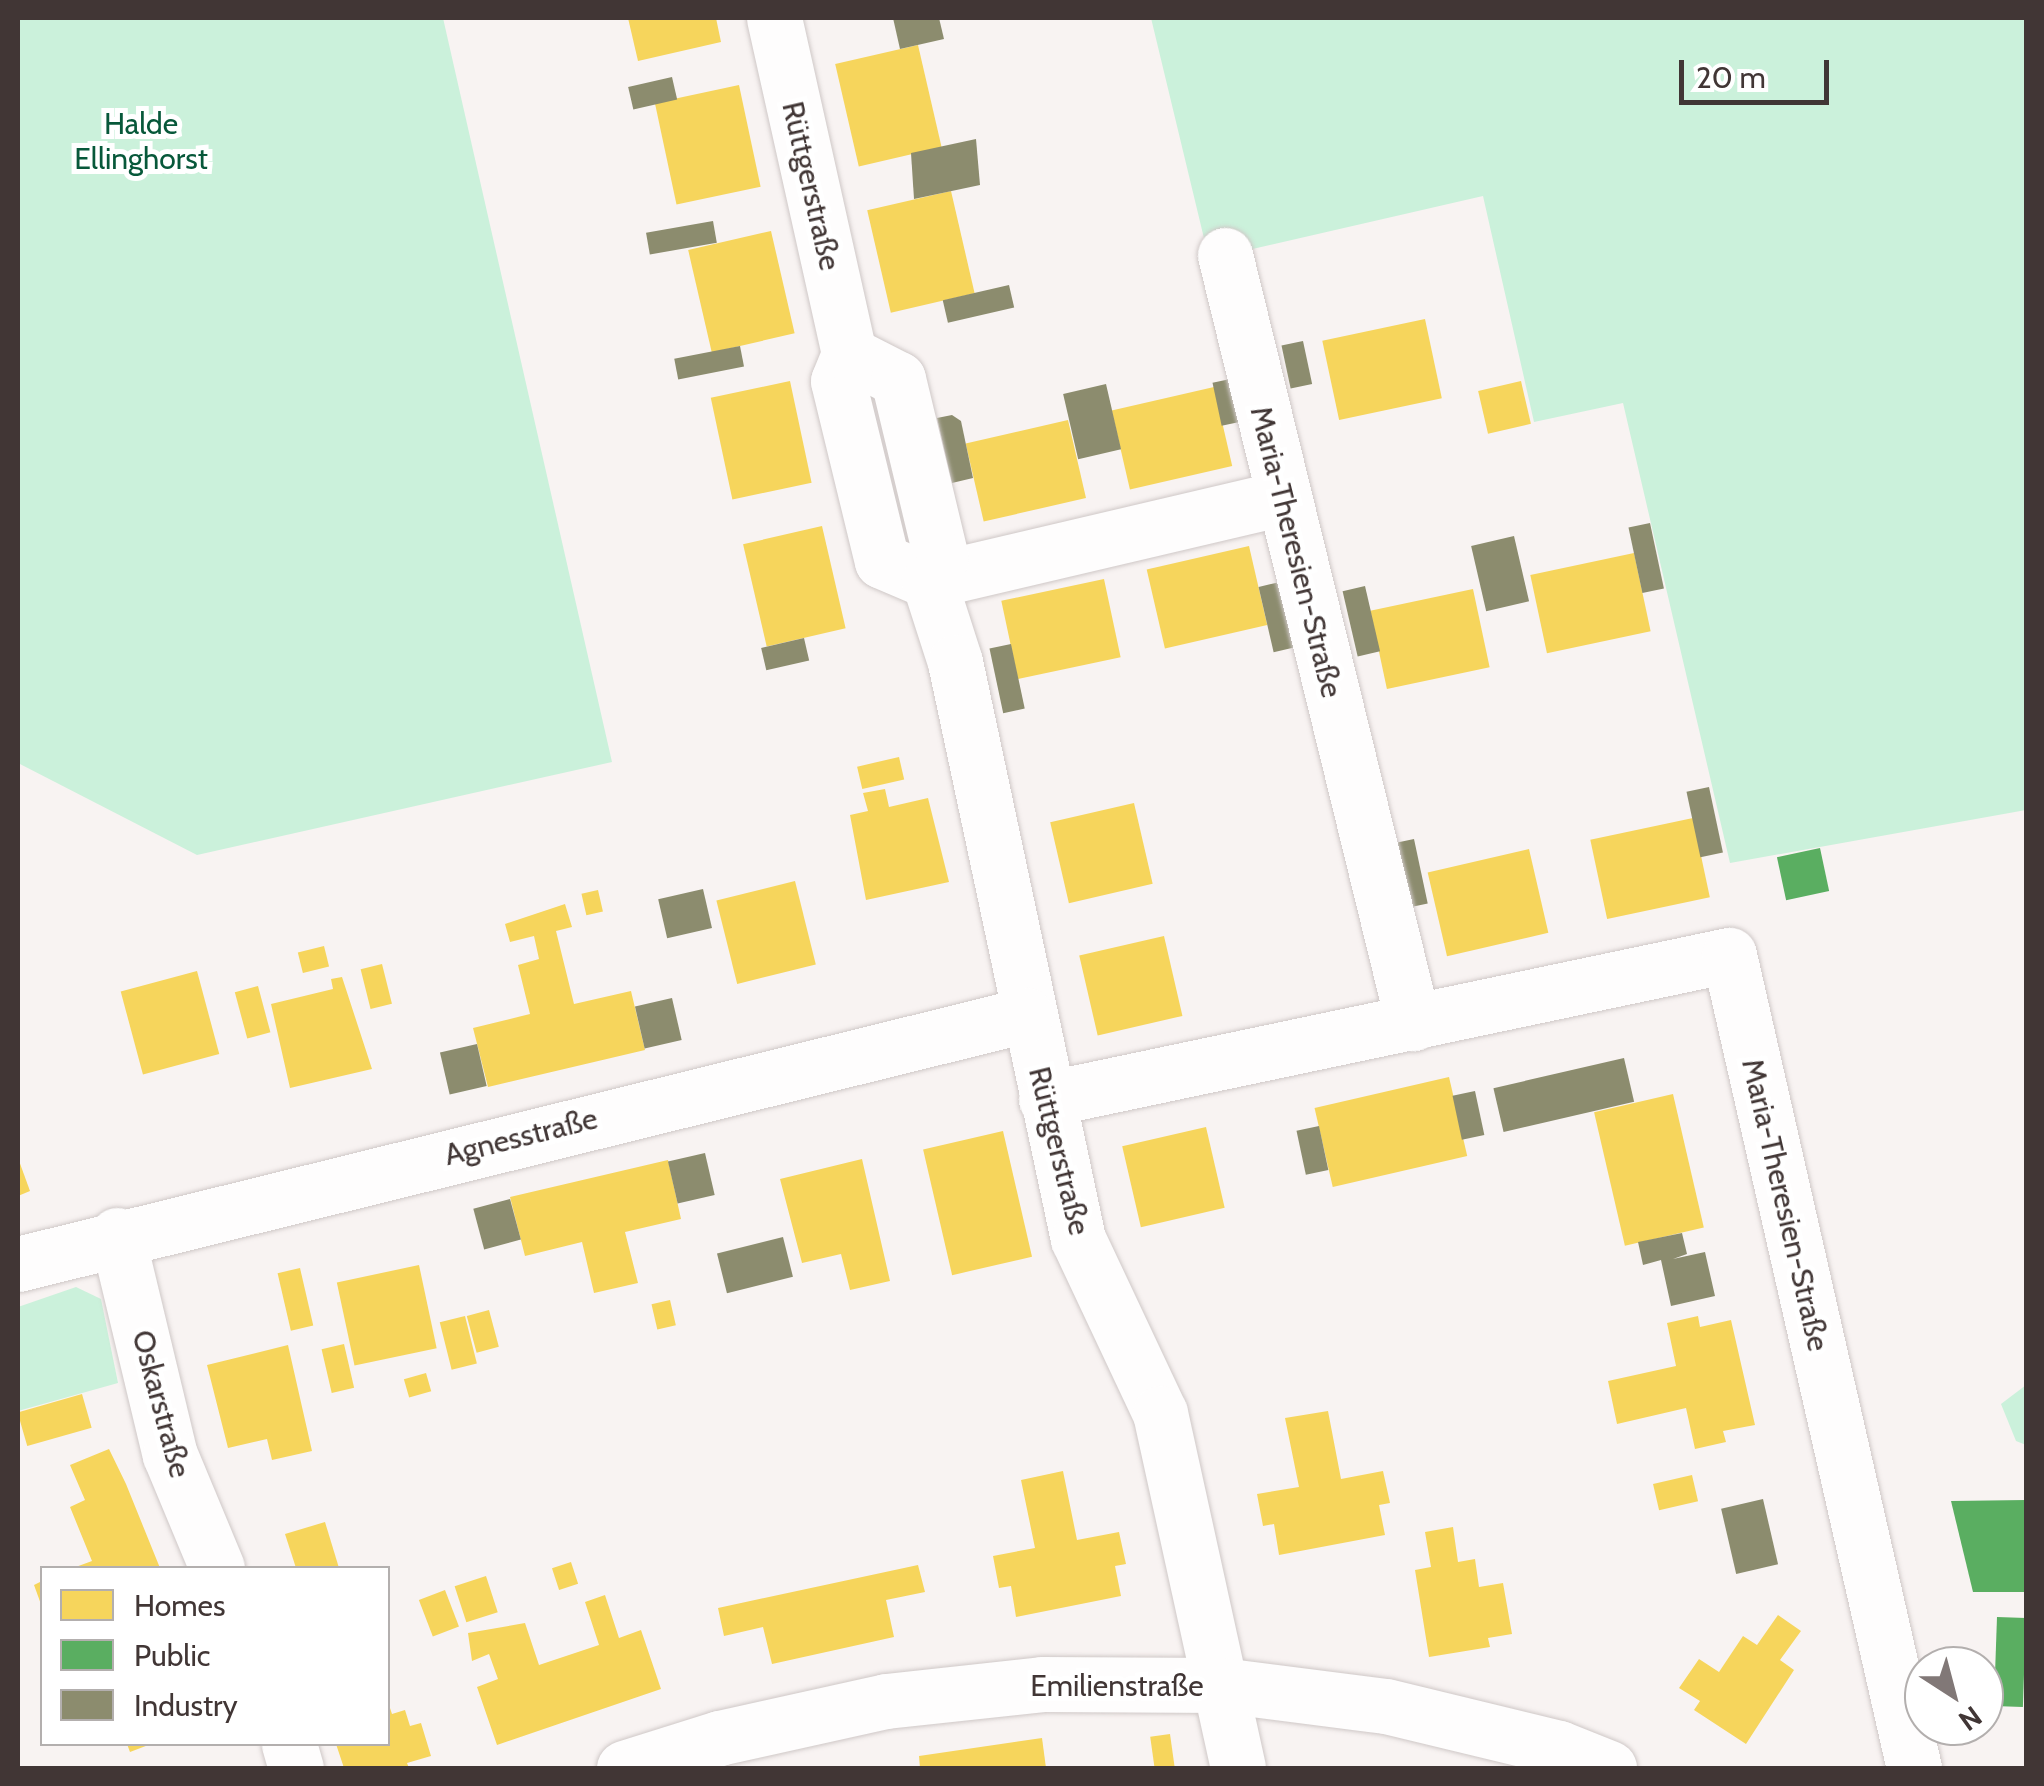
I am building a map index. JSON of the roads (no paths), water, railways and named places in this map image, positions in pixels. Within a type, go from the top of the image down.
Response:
[{"type":"street","name":"Rüttgerstraße","points":[[774,18],[849,354],[838,380],[882,561],[929,580],[955,662],[1026,1015],[1078,1238],[1160,1414],[1238,1768]]},
{"type":"street","name":"Maria-Theresien-Straße","points":[[1225,256],[1413,1023]]},
{"type":"street","points":[[929,580],[1283,498]]},
{"type":"street","name":"Maria-Theresien-Straße","points":[[1046,1098],[1728,955],[1914,1768]]},
{"type":"street","name":"Agnesstraße","points":[[18,1264],[117,1235],[1026,1015]]},
{"type":"street","name":"Oskarstraße","points":[[117,1235],[170,1456],[216,1566]]},
{"type":"street","name":"Emilienstraße","points":[[624,1768],[719,1738],[886,1700],[1042,1684],[1221,1685],[1386,1706],[1559,1748],[1609,1768]]},
{"type":"park label","name":"Halde Ellinghorst","points":[[141,141]]}]
